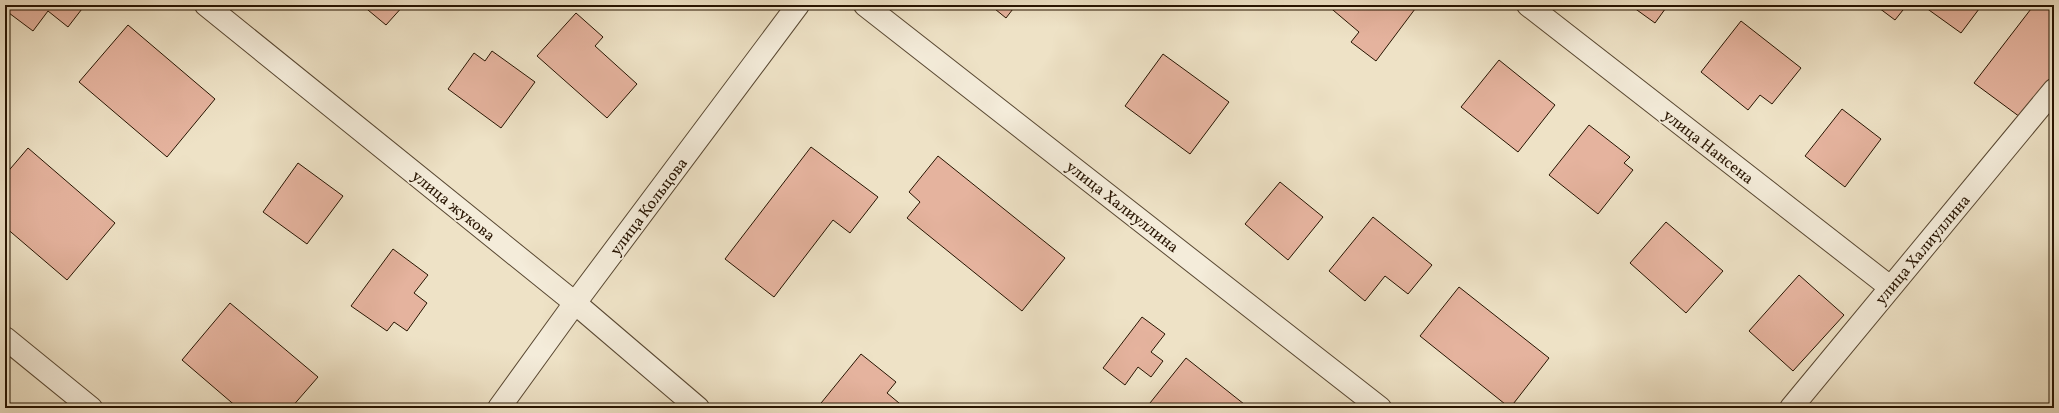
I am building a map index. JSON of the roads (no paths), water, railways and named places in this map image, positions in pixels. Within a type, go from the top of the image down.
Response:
[{"type":"street","name":"улица жукова","points":[[206,5],[575,303],[698,408]]},
{"type":"street","name":"улица Кольцова","points":[[499,408],[575,303],[798,5]]},
{"type":"street","name":"улица Халиуллина","points":[[865,5],[1380,408]]},
{"type":"street","name":"улица Нансена","points":[[1528,5],[1890,287]]},
{"type":"street","name":"улица Халиуллина","points":[[1791,408],[2054,90]]},
{"type":"street","points":[[5,338],[90,408]]}]
